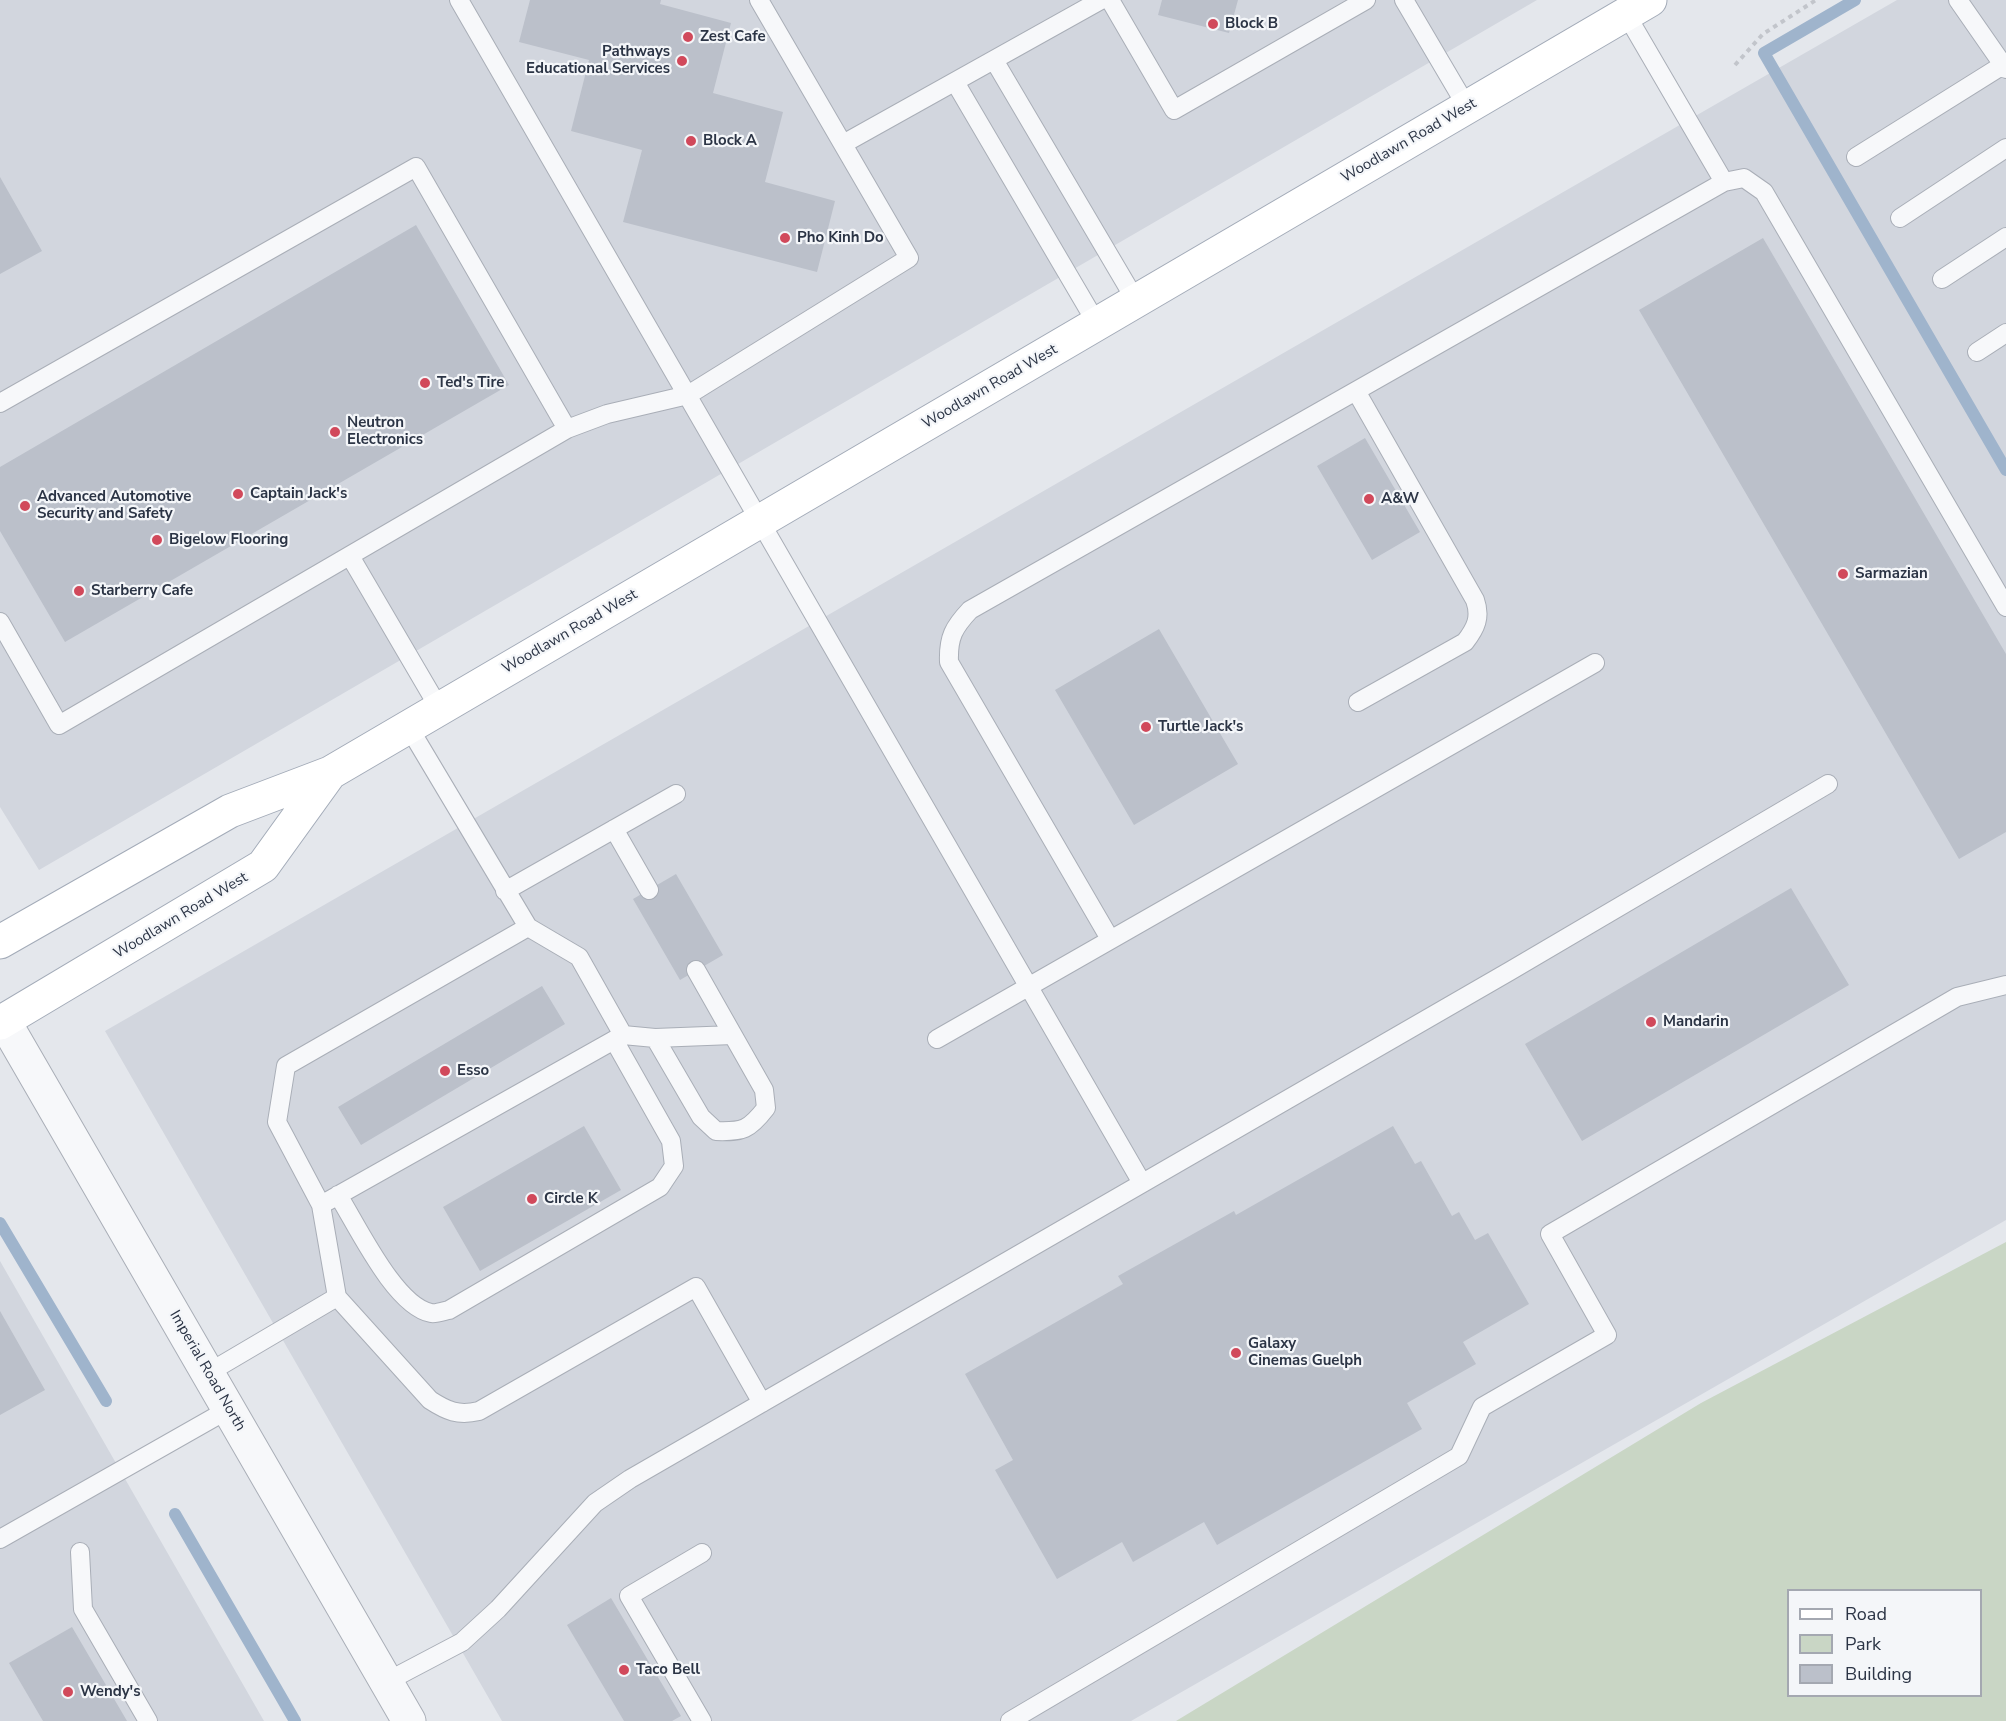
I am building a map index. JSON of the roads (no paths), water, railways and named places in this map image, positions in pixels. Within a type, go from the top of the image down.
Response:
[{"type":"main road","name":"Woodlawn Road West","points":[[0,942],[230,811],[330,774],[408,726],[761,522],[1638,7]]},
{"type":"main road","name":"Woodlawn Road West","points":[[2,1022],[263,866],[330,774]]},
{"type":"street","name":"Imperial Road North","points":[[2,1022],[409,1721]]},
{"type":"lane","points":[[459,0],[1142,1183]]},
{"type":"lane","points":[[0,622],[58,725],[567,429],[607,414],[688,395],[909,258],[759,0]]},
{"type":"lane","points":[[843,144],[1101,0]]},
{"type":"lane","points":[[1110,0],[1174,110],[1365,0]]},
{"type":"lane","points":[[1404,0],[1467,107]]},
{"type":"lane","points":[[1856,157],[2005,67],[1958,0]]},
{"type":"lane","points":[[1638,7],[1724,182]]},
{"type":"lane","points":[[994,60],[1136,301]]},
{"type":"lane","points":[[955,82],[1097,324]]},
{"type":"lane","points":[[1900,218],[2006,147]]},
{"type":"lane","points":[[0,403],[416,167],[567,429]]},
{"type":"lane","points":[[1110,939],[949,662],[948,643],[954,628],[970,610],[1724,182],[1744,178],[1764,192],[2006,607]]},
{"type":"lane","points":[[1942,279],[2006,237]]},
{"type":"lane","points":[[1977,352],[2006,333]]},
{"type":"lane","points":[[1356,390],[1475,600],[1479,612],[1472,633],[1465,642],[1358,702]]},
{"type":"lane","points":[[350,556],[439,708]]},
{"type":"lane","points":[[937,1039],[1595,663]]},
{"type":"lane","points":[[338,1195],[398,1293],[414,1306],[433,1314],[449,1310],[660,1187],[674,1166],[671,1141],[579,957],[528,927],[408,726]]},
{"type":"lane","points":[[386,1682],[462,1642],[498,1609],[595,1503],[630,1479],[1828,784]]},
{"type":"lane","points":[[505,891],[676,794]]},
{"type":"lane","points":[[614,829],[649,890]]},
{"type":"lane","points":[[528,927],[286,1066],[276,1122],[321,1205],[337,1297],[430,1400],[446,1410],[464,1414],[479,1411],[696,1287],[762,1403]]},
{"type":"lane","points":[[655,1038],[701,1117],[716,1131],[738,1132],[753,1125],[766,1108],[764,1090],[696,970]]},
{"type":"lane","points":[[1010,1721],[1458,1456],[1482,1407],[1607,1335],[1550,1234],[1957,997],[2006,985]]},
{"type":"lane","points":[[321,1205],[618,1038],[733,1035]]},
{"type":"lane","points":[[208,1373],[337,1297]]},
{"type":"lane","points":[[0,1539],[229,1409]]},
{"type":"lane","points":[[81,1552],[83,1609],[148,1721]]},
{"type":"lane","points":[[702,1552],[629,1596],[702,1721]]},
{"type":"waterway","points":[[1855,0],[1764,53],[2006,470]]},
{"type":"waterway","points":[[0,1223],[106,1401]]},
{"type":"waterway","points":[[175,1514],[295,1721]]},
{"type":"place","name":"Block B","points":[[1213,24]]},
{"type":"place","name":"Zest Cafe","points":[[688,37]]},
{"type":"place","name":"Pathways Educational Services","points":[[682,61]]},
{"type":"place","name":"Block A","points":[[691,141]]},
{"type":"place","name":"Pho Kinh Do","points":[[785,238]]},
{"type":"place","name":"Ted's Tire","points":[[425,383]]},
{"type":"place","name":"Neutron Electronics","points":[[335,432]]},
{"type":"place","name":"Captain Jack's","points":[[238,494]]},
{"type":"place","name":"A&W","points":[[1369,499]]},
{"type":"place","name":"Advanced Automotive Security and Safety","points":[[25,506]]},
{"type":"place","name":"Bigelow Flooring","points":[[157,540]]},
{"type":"place","name":"Sarmazian","points":[[1843,574]]},
{"type":"place","name":"Starberry Cafe","points":[[79,591]]},
{"type":"place","name":"Turtle Jack's","points":[[1146,727]]},
{"type":"place","name":"Mandarin","points":[[1651,1022]]},
{"type":"place","name":"Esso","points":[[445,1071]]},
{"type":"place","name":"Circle K","points":[[532,1199]]},
{"type":"place","name":"Galaxy Cinemas Guelph","points":[[1236,1353]]},
{"type":"place","name":"Taco Bell","points":[[624,1670]]},
{"type":"place","name":"Wendy's","points":[[68,1692]]}]
